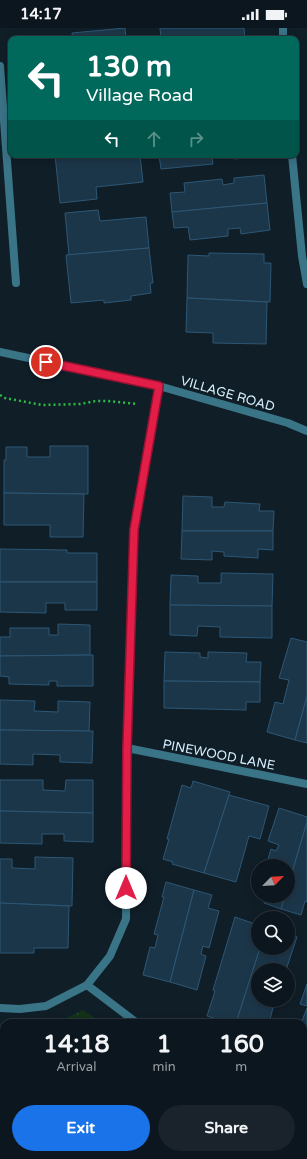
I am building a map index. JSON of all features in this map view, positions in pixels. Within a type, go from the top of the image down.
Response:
[{"type":"street","points":[[0,66],[16,283]]},
{"type":"street","points":[[292,158],[302,256],[307,284]]},
{"type":"street","name":"VILLAGE ROAD","points":[[0,352],[159,386],[288,423],[307,431]]},
{"type":"street","points":[[0,1008],[20,1009],[46,1006],[87,985],[110,956],[126,919],[127,748],[134,530],[159,386]]},
{"type":"street","name":"PINEWOOD LANE","points":[[127,748],[307,784]]},
{"type":"street","points":[[87,985],[132,1019]]},
{"type":"path","points":[[0,395],[5,398],[42,405],[75,405],[96,401],[108,401],[156,406]]},
{"type":"green space","points":[[83,1010],[96,1019],[64,1019]]},
{"type":"building","points":[[125,28],[126,36],[72,36],[72,33]]},
{"type":"building","points":[[160,28],[244,28],[245,36],[161,36]]},
{"type":"building","points":[[55,158],[140,158],[143,182],[96,187],[97,199],[60,203]]},
{"type":"building","points":[[159,158],[212,158],[213,164],[161,169]]},
{"type":"building","points":[[264,175],[267,203],[172,212],[170,193],[185,192],[184,183],[222,179],[223,185],[234,183],[234,178]]},
{"type":"building","points":[[267,203],[270,230],[241,234],[240,228],[228,229],[228,236],[190,240],[188,227],[174,228],[172,212]]},
{"type":"building","points":[[98,210],[100,221],[146,217],[149,248],[69,255],[65,213]]},
{"type":"building","points":[[149,248],[153,283],[150,283],[151,293],[131,296],[131,300],[104,303],[104,300],[71,303],[66,255]]},
{"type":"building","points":[[209,253],[264,254],[264,263],[271,263],[270,302],[187,298],[188,255],[209,256]]},
{"type":"building","points":[[187,298],[267,302],[266,344],[213,343],[213,333],[186,332]]},
{"type":"building","points":[[50,446],[88,446],[88,494],[4,493],[4,460],[6,460],[6,447],[27,447],[27,457],[50,457]]},
{"type":"building","points":[[4,493],[84,494],[83,537],[50,537],[50,525],[4,525]]},
{"type":"building","points":[[183,496],[212,497],[212,507],[224,507],[225,502],[260,504],[259,511],[274,511],[273,531],[182,531]]},
{"type":"building","points":[[182,531],[273,531],[273,550],[258,549],[258,558],[224,556],[224,552],[212,551],[212,560],[181,559]]},
{"type":"building","points":[[0,549],[67,550],[67,553],[97,553],[97,582],[0,582]]},
{"type":"building","points":[[221,573],[273,574],[272,606],[170,605],[171,575],[198,576],[198,583],[221,583]]},
{"type":"building","points":[[0,582],[97,582],[97,610],[65,610],[65,603],[46,603],[46,613],[0,612]]},
{"type":"building","points":[[170,605],[272,606],[272,638],[220,637],[220,627],[198,626],[197,636],[170,635]]},
{"type":"building","points":[[58,624],[90,625],[90,655],[0,656],[0,637],[10,637],[10,628],[49,628],[49,635],[58,635]]},
{"type":"building","points":[[291,638],[307,642],[307,696],[295,740],[267,732],[275,702],[283,704],[289,680],[279,678]]},
{"type":"building","points":[[165,652],[200,653],[200,657],[208,658],[208,652],[247,653],[246,662],[261,662],[260,682],[164,681]]},
{"type":"building","points":[[93,655],[93,686],[57,686],[57,681],[49,681],[49,685],[9,684],[9,677],[0,676],[0,656]]},
{"type":"building","points":[[164,681],[260,682],[260,702],[246,702],[246,710],[164,708]]},
{"type":"building","points":[[307,696],[307,743],[295,740]]},
{"type":"building","points":[[0,700],[35,701],[34,711],[58,712],[58,701],[90,702],[89,731],[0,730]]},
{"type":"building","points":[[0,730],[93,731],[92,763],[60,762],[60,755],[33,754],[33,765],[0,764]]},
{"type":"building","points":[[0,780],[43,780],[43,790],[65,791],[66,780],[93,780],[93,813],[0,811]]},
{"type":"building","points":[[193,781],[230,792],[204,873],[172,864],[173,862],[163,859],[182,785],[191,788]]},
{"type":"building","points":[[229,795],[269,806],[260,839],[249,836],[236,882],[204,873]]},
{"type":"building","points":[[279,808],[307,817],[307,822],[295,862],[295,859],[268,859],[271,849],[276,851],[279,845],[268,841]]},
{"type":"building","points":[[0,811],[93,813],[93,842],[64,841],[64,834],[42,834],[42,844],[0,843]]},
{"type":"building","points":[[307,822],[307,902],[305,901],[301,915],[295,913],[295,911],[281,909],[283,903],[295,903],[295,862]]},
{"type":"building","points":[[35,857],[73,858],[72,906],[0,903],[0,859],[12,859],[12,868],[35,869]]},
{"type":"building","points":[[166,882],[194,890],[170,982],[143,975],[150,947],[155,948],[158,935],[154,934],[164,897],[162,897]]},
{"type":"building","points":[[194,890],[212,895],[208,908],[219,911],[209,948],[203,946],[201,954],[206,956],[197,990],[170,982]]},
{"type":"building","points":[[0,903],[69,906],[68,948],[34,948],[34,953],[0,953]]},
{"type":"building","points":[[264,903],[283,903],[281,909]]},
{"type":"building","points":[[235,917],[251,923],[251,955],[258,955],[255,963],[251,963],[251,976],[237,1019],[216,1019],[207,1016],[215,991],[213,990]]},
{"type":"building","points":[[258,955],[291,955],[288,963],[255,963]]},
{"type":"building","points":[[251,976],[251,1007],[273,1008],[270,1019],[237,1019]]},
{"type":"building","points":[[307,984],[307,1006],[300,1004]]},
{"type":"building","points":[[307,1008],[307,1019],[303,1019]]},
{"type":"route","points":[[46,362],[159,386],[134,530],[127,748],[126,888]]}]
